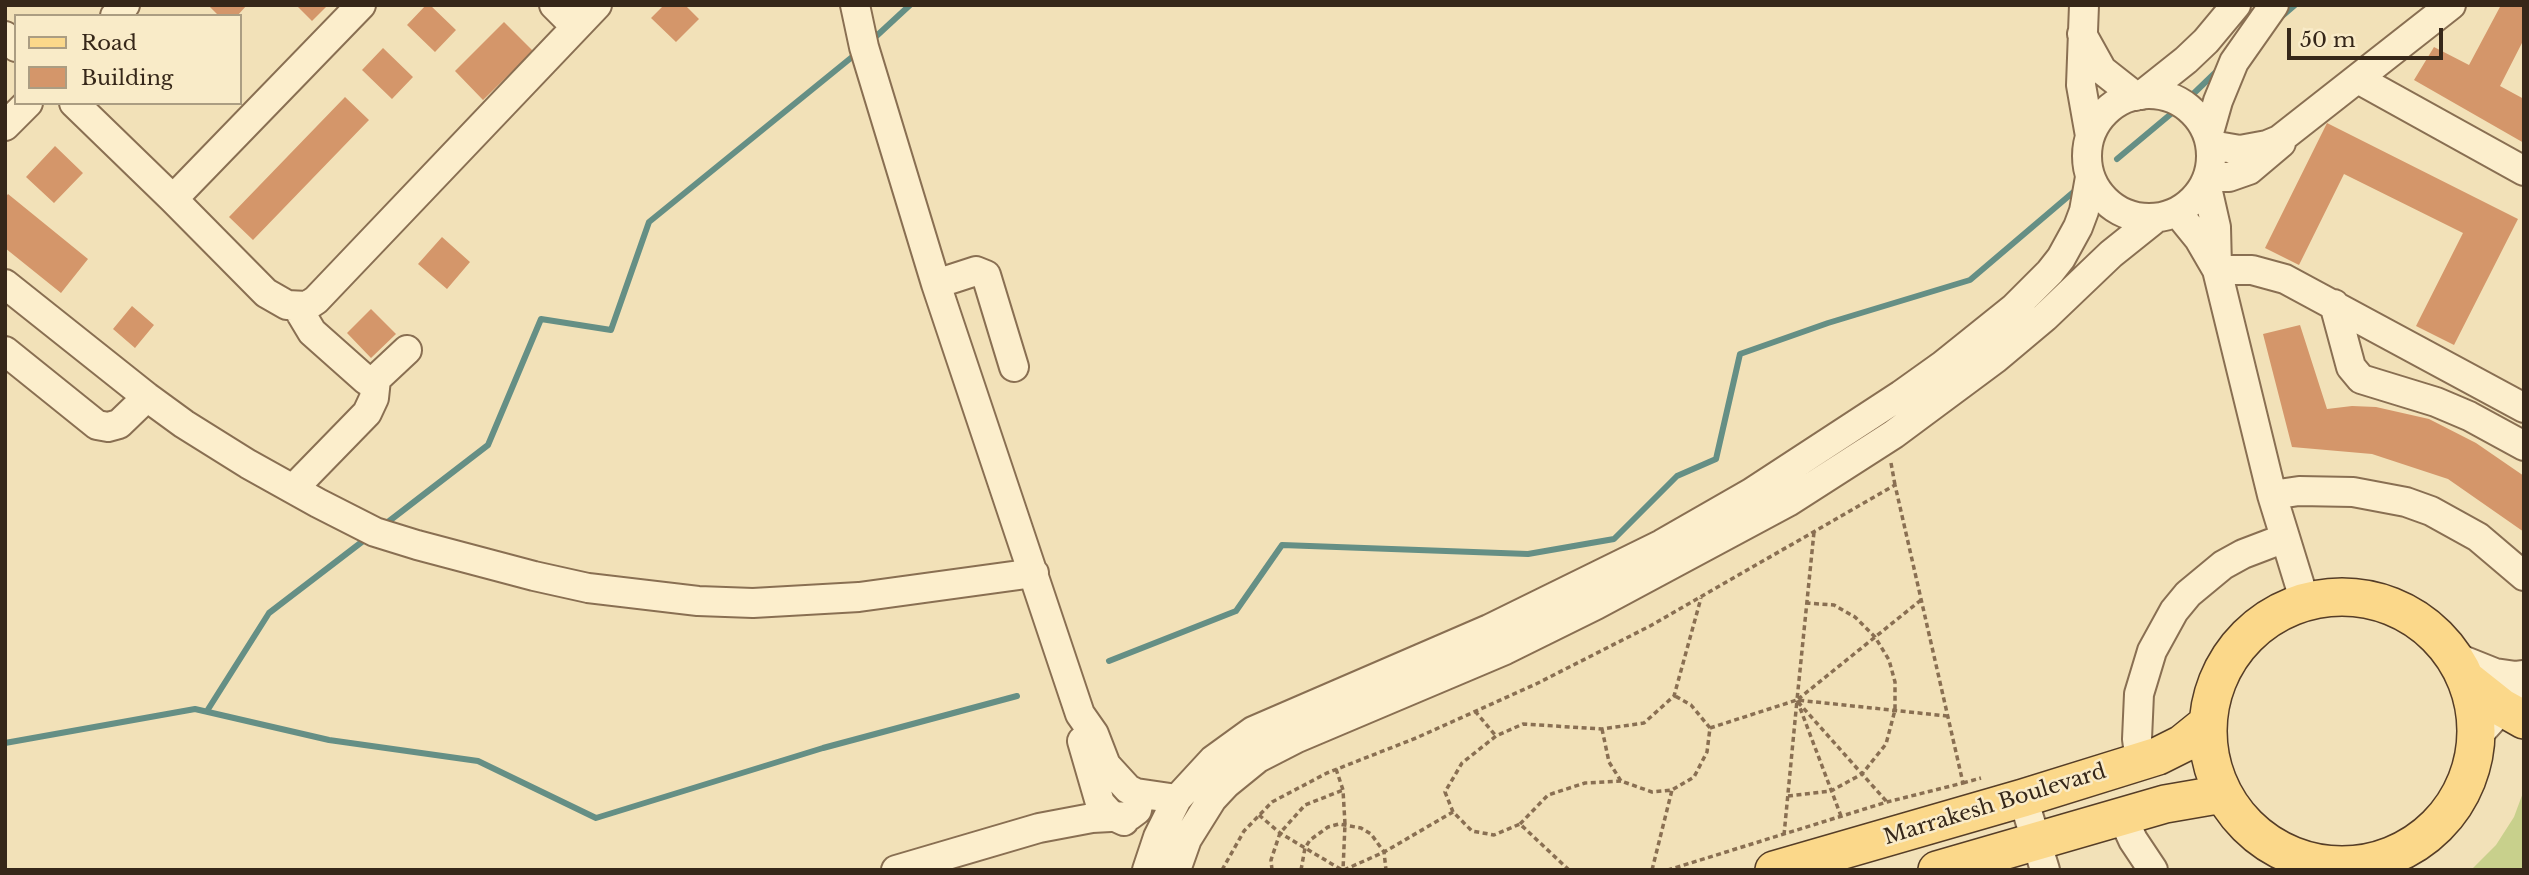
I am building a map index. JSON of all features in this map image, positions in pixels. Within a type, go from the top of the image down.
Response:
[{"type":"main road","points":[[2339,597],[2373,600],[2405,612],[2433,632],[2461,669],[2475,707],[2477,736],[2473,764],[2467,781],[2449,814],[2429,834],[2388,865],[2349,866],[2319,863],[2289,855],[2255,833],[2240,819],[2223,794],[2213,771],[2208,747],[2208,723],[2214,690],[2228,661],[2249,635],[2275,615],[2305,603],[2339,597]]},
{"type":"main road","points":[[2461,669],[2516,704]]},
{"type":"main road","name":"Marrakesh Boulevard","points":[[1774,870],[2158,756],[2182,744],[2208,723]]},
{"type":"main road","points":[[1937,870],[2040,855],[2122,816],[2185,800],[2223,794]]},
{"type":"street","points":[[173,199],[361,5]]},
{"type":"street","points":[[554,5],[576,27]]},
{"type":"street","points":[[76,105],[266,293],[280,303],[307,306],[316,300],[597,5]]},
{"type":"street","points":[[855,5],[864,47],[936,284],[1080,714],[1082,747],[1106,808],[1136,825],[1151,860]]},
{"type":"street","points":[[2084,5],[2081,85],[2090,136]]},
{"type":"street","points":[[1151,860],[1177,799],[1213,761],[1253,731],[1478,634],[1662,544],[1751,493],[1901,395],[1979,337],[2014,308],[2050,272],[2070,243],[2084,211],[2090,177],[2087,149],[2090,136],[2103,114],[2112,106],[2139,95],[2186,60],[2236,5]]},
{"type":"street","points":[[1176,870],[1187,839],[1212,799],[1258,758],[1297,738],[1505,650],[1596,605],[1788,502],[1894,434],[1985,367],[2045,317],[2111,254],[2167,215],[2194,200],[2207,180],[2211,167],[2210,141],[2218,101],[2234,62],[2274,5]]},
{"type":"street","points":[[2082,34],[2102,70],[2123,89],[2139,95],[2170,98],[2182,104],[2202,123],[2210,141],[2240,150],[2267,145],[2289,133],[2451,5]]},
{"type":"street","points":[[2358,79],[2524,171]]},
{"type":"street","points":[[5,126],[26,105]]},
{"type":"street","points":[[2207,180],[2229,177],[2249,170],[2275,149],[2289,133]]},
{"type":"street","points":[[2090,177],[2102,197],[2121,212],[2144,219],[2167,215],[2199,239],[2217,270]]},
{"type":"street","points":[[2207,180],[2216,227],[2217,270],[2272,495],[2305,603]]},
{"type":"street","points":[[2217,270],[2234,269],[2269,274],[2301,286],[2524,408]]},
{"type":"street","points":[[936,284],[976,271],[986,275],[1014,367]]},
{"type":"street","points":[[5,284],[147,397],[194,430],[293,489],[375,532],[417,545],[534,576],[643,596],[754,603],[910,592],[1034,573]]},
{"type":"street","points":[[2334,304],[2351,367],[2361,379],[2447,407],[2524,446]]},
{"type":"street","points":[[297,307],[312,331],[361,377],[376,379]]},
{"type":"street","points":[[293,489],[367,413],[374,398],[376,379],[407,350]]},
{"type":"street","points":[[5,351],[97,425],[108,427],[119,424],[147,397]]},
{"type":"street","points":[[2272,495],[2326,490],[2379,495],[2406,502],[2443,517],[2478,537],[2524,576]]},
{"type":"street","points":[[2140,761],[2137,727],[2139,694],[2152,651],[2174,611],[2205,578],[2223,565],[2285,538]]},
{"type":"street","points":[[2461,669],[2524,675]]},
{"type":"street","points":[[2477,736],[2516,704]]},
{"type":"street","points":[[896,870],[1039,828],[1055,818],[1106,808],[1129,816],[1134,813],[1139,799],[1106,765],[1094,734],[1080,714]]},
{"type":"street","points":[[1132,791],[1177,799]]},
{"type":"street","points":[[2023,798],[2040,855]]},
{"type":"street","points":[[2122,816],[2133,840],[2153,870]]},
{"type":"path","points":[[1222,870],[1244,831],[1272,802],[1336,769],[1416,738],[1536,684],[1650,626],[1895,485],[1963,783],[1887,802],[1668,870]]},
{"type":"path","points":[[1784,835],[1814,532]]},
{"type":"path","points":[[1674,696],[1692,705],[1710,728],[1707,752],[1693,777],[1672,790],[1652,792],[1621,781],[1585,783],[1548,795],[1520,824],[1494,835],[1472,831],[1452,812],[1445,792],[1456,772],[1462,762],[1496,736],[1523,724],[1602,729],[1644,723],[1674,696],[1701,597]]},
{"type":"path","points":[[1710,728],[1797,700],[1921,600]]},
{"type":"path","points":[[1788,796],[1831,791],[1862,774],[1886,744],[1895,710],[1895,682],[1889,660],[1875,637],[1855,617],[1834,605],[1807,603]]},
{"type":"path","points":[[1797,700],[1947,716]]},
{"type":"path","points":[[1797,700],[1887,802]]},
{"type":"path","points":[[1797,700],[1841,816]]},
{"type":"path","points":[[1475,711],[1496,736]]},
{"type":"path","points":[[1602,729],[1609,762],[1621,781]]},
{"type":"path","points":[[1336,769],[1343,790],[1343,870]]},
{"type":"path","points":[[1272,870],[1271,860],[1280,833],[1306,805],[1343,790]]},
{"type":"path","points":[[1652,870],[1672,790]]},
{"type":"path","points":[[1343,870],[1384,852],[1452,812]]},
{"type":"path","points":[[1259,816],[1280,833],[1343,870]]},
{"type":"path","points":[[1301,870],[1305,848],[1318,832],[1345,824],[1371,834],[1384,852],[1386,870]]},
{"type":"path","points":[[1520,824],[1569,870]]},
{"type":"green space","points":[[2524,790],[2524,870],[2471,870],[2496,845],[2514,817]]},
{"type":"building","points":[[208,5],[247,5],[239,14],[217,14]]},
{"type":"building","points":[[296,5],[328,5],[312,21]]},
{"type":"building","points":[[426,5],[430,5],[456,30],[435,52],[407,25]]},
{"type":"building","points":[[664,5],[685,5],[699,19],[676,42],[651,18]]},
{"type":"building","points":[[2501,5],[2524,5],[2524,39],[2500,86],[2524,99],[2524,143],[2414,80],[2434,47],[2469,65]]},
{"type":"building","points":[[504,22],[533,51],[483,100],[455,71]]},
{"type":"building","points":[[383,48],[413,77],[392,99],[362,70]]},
{"type":"building","points":[[345,97],[369,120],[253,240],[229,217]]},
{"type":"building","points":[[2327,123],[2518,219],[2454,345],[2416,326],[2463,233],[2344,174],[2299,265],[2265,248]]},
{"type":"building","points":[[55,146],[83,173],[54,203],[26,177]]},
{"type":"building","points":[[8,194],[88,259],[61,293],[5,248],[5,198]]},
{"type":"building","points":[[442,237],[470,262],[447,289],[418,264]]},
{"type":"building","points":[[132,306],[154,325],[135,348],[113,329]]},
{"type":"building","points":[[371,309],[396,334],[371,358],[347,333]]},
{"type":"building","points":[[2300,325],[2327,409],[2376,407],[2429,419],[2476,443],[2524,476],[2524,532],[2448,479],[2372,454],[2292,447],[2263,334]]},
{"type":"waterway","points":[[870,42],[910,5]]},
{"type":"waterway","points":[[2281,17],[2295,5]]},
{"type":"waterway","points":[[384,525],[488,445],[541,319],[611,330],[649,222],[857,53]]},
{"type":"waterway","points":[[2190,97],[2218,70]]},
{"type":"waterway","points":[[2117,159],[2178,108]]},
{"type":"waterway","points":[[1109,661],[1236,611],[1282,545],[1528,554],[1614,539],[1677,476],[1716,459],[1740,354],[1828,323],[1970,280],[2077,189]]},
{"type":"waterway","points":[[207,711],[269,613],[367,538]]},
{"type":"waterway","points":[[5,743],[195,709],[329,740],[478,761],[596,818],[823,748],[1017,696]]}]
